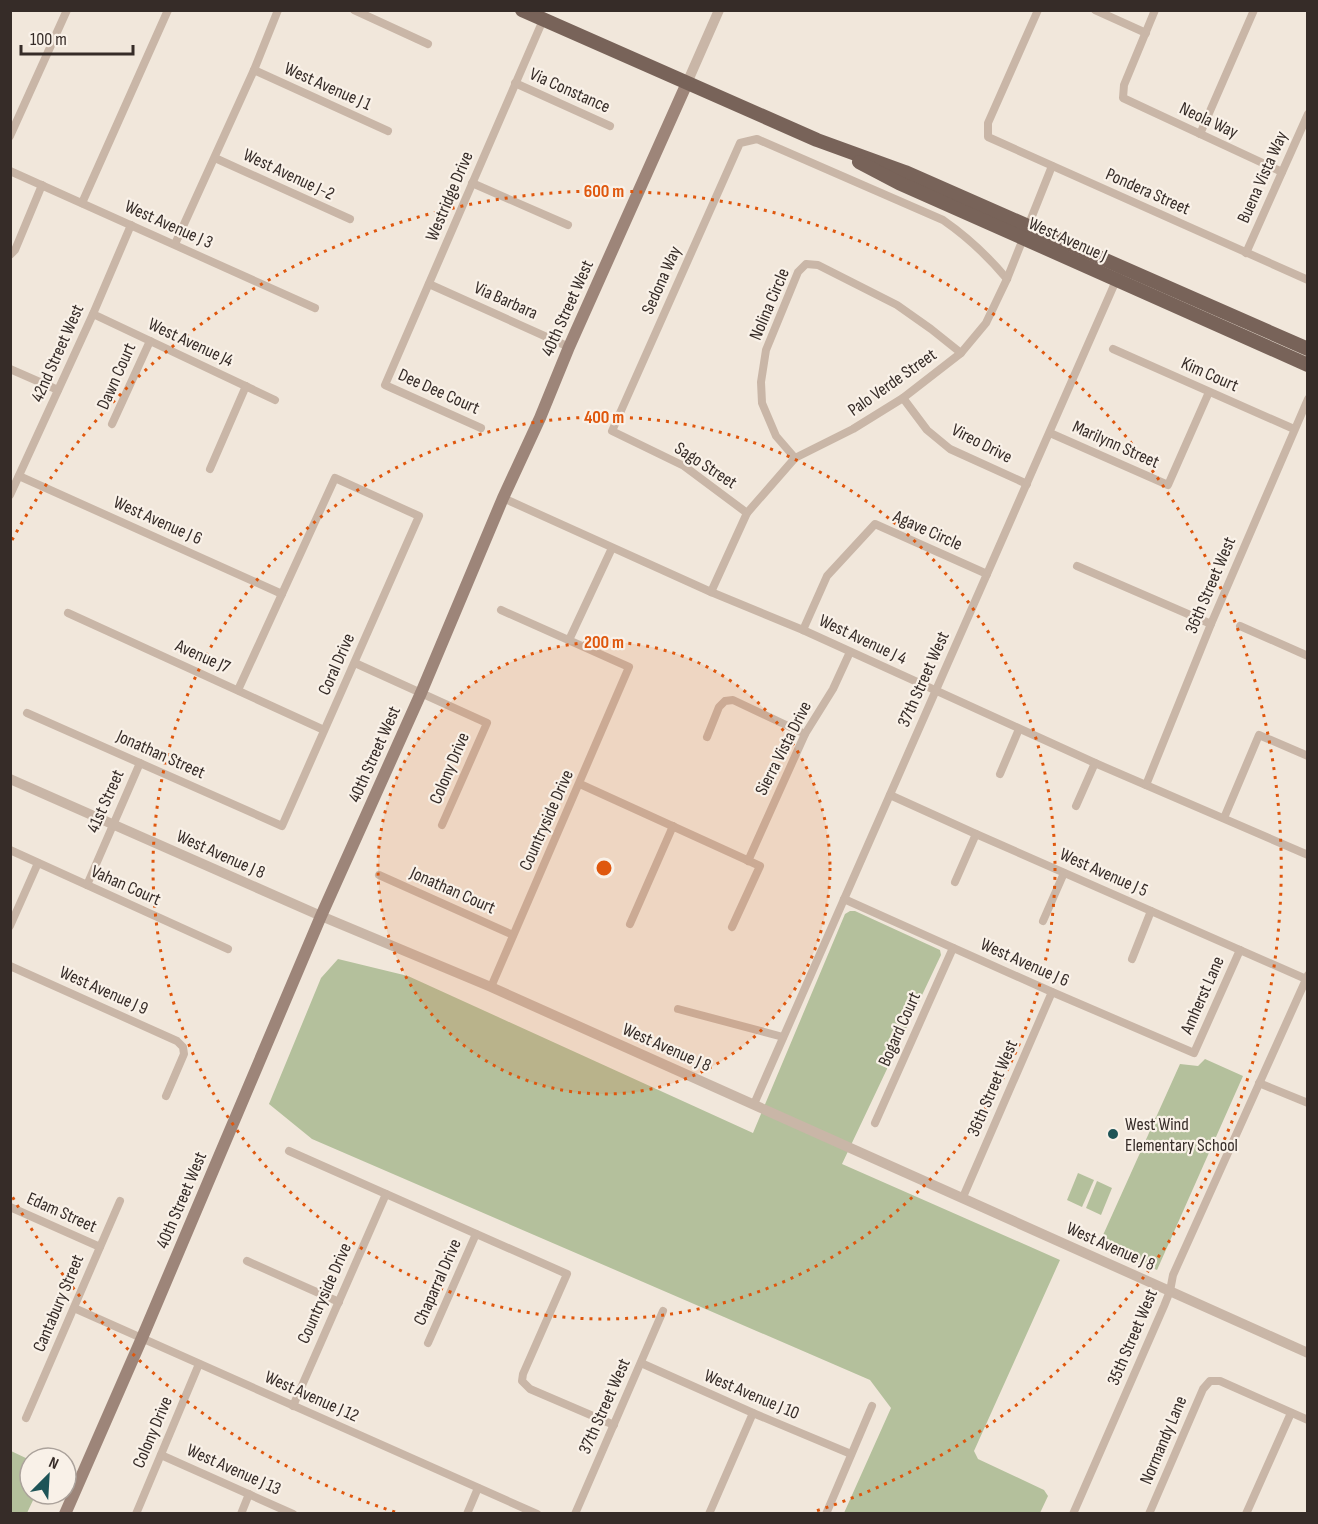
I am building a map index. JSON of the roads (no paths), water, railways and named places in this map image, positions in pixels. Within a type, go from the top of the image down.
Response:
[{"type":"main road","name":"West Avenue J","points":[[522,10],[817,140],[905,172],[1026,232],[1119,273],[1308,350]]},
{"type":"main road","name":"40th Street West","points":[[65,1514],[321,916],[421,693],[503,498],[687,83]]},
{"type":"main road","name":"West Avenue J","points":[[1119,273],[1308,364]]},
{"type":"street","points":[[10,136],[67,10]]},
{"type":"street","points":[[82,203],[168,10]]},
{"type":"street","points":[[175,244],[254,70],[278,10]]},
{"type":"street","points":[[354,10],[428,44]]},
{"type":"street","name":"40th Street West","points":[[687,83],[719,10]]},
{"type":"street","name":"Pondera Street","points":[[1038,10],[988,123],[988,137],[1308,280]]},
{"type":"street","points":[[1095,10],[1146,33],[1155,10]]},
{"type":"street","points":[[1200,134],[1254,10]]},
{"type":"street","name":"Westridge Drive","points":[[385,385],[543,20]]},
{"type":"street","name":"Neola Way","points":[[1146,33],[1124,85],[1123,98],[1282,172]]},
{"type":"street","name":"West Avenue J 1","points":[[254,70],[388,131]]},
{"type":"street","name":"Via Constance","points":[[515,83],[610,126]]},
{"type":"street","name":"Buena Vista Way","points":[[1246,253],[1307,118]]},
{"type":"street","name":"Sedona Way","points":[[612,431],[740,143],[757,139],[943,220],[963,233],[1007,279]]},
{"type":"street","name":"West Avenue J-2","points":[[215,158],[350,219]]},
{"type":"street","name":"Palo Verde Street","points":[[711,592],[747,513],[795,458],[854,429],[903,398],[961,353],[986,324],[1007,279],[1052,166]]},
{"type":"street","name":"West Avenue J 3","points":[[10,171],[315,308]]},
{"type":"street","points":[[472,183],[568,225]]},
{"type":"street","points":[[10,255],[15,250],[42,185]]},
{"type":"street","name":"42nd Street West","points":[[10,495],[131,225]]},
{"type":"street","name":"Nolina Circle","points":[[795,458],[776,436],[762,403],[761,382],[766,350],[798,272],[807,264],[818,265],[897,305],[931,328],[961,353]]},
{"type":"street","name":"37th Street West","points":[[754,1104],[1119,273]]},
{"type":"street","name":"Via Barbara","points":[[429,284],[569,347]]},
{"type":"street","name":"West Avenue J4","points":[[93,314],[275,400]]},
{"type":"street","name":"Dawn Court","points":[[112,424],[150,341]]},
{"type":"street","name":"Kim Court","points":[[1113,349],[1294,429]]},
{"type":"street","points":[[10,369],[58,390]]},
{"type":"street","name":"Dee Dee Court","points":[[385,385],[481,428]]},
{"type":"street","points":[[210,469],[246,386]]},
{"type":"street","name":"Marilynn Street","points":[[1050,433],[1168,485],[1209,392]]},
{"type":"street","name":"Vireo Drive","points":[[903,398],[927,430],[950,449],[1027,484]]},
{"type":"street","name":"36th Street West","points":[[1146,785],[1211,624],[1308,399]]},
{"type":"street","name":"Sago Street","points":[[612,431],[684,466],[747,513]]},
{"type":"street","name":"West Avenue J 6","points":[[19,476],[282,594]]},
{"type":"street","name":"Coral Drive","points":[[282,594],[335,478],[419,516],[282,826]]},
{"type":"street","name":"West Avenue J 4","points":[[503,498],[711,592],[803,630],[1095,763],[1308,855]]},
{"type":"street","name":"Agave Circle","points":[[803,630],[827,576],[875,524],[987,574]]},
{"type":"street","points":[[501,610],[569,640],[612,548]]},
{"type":"street","points":[[1077,566],[1211,624]]},
{"type":"street","points":[[238,690],[282,594]]},
{"type":"street","name":"Avenue J7","points":[[68,613],[324,730]]},
{"type":"street","points":[[1240,627],[1308,656]]},
{"type":"street","name":"Countryside Drive","points":[[491,987],[629,667],[569,640]]},
{"type":"street","name":"Sierra Vista Drive","points":[[748,861],[804,734],[833,689],[850,652]]},
{"type":"street","points":[[355,663],[421,693]]},
{"type":"street","name":"Colony Drive","points":[[421,693],[487,723],[442,825]]},
{"type":"street","points":[[707,737],[719,707],[724,701],[733,700],[804,734]]},
{"type":"street","name":"Jonathan Street","points":[[27,713],[282,826]]},
{"type":"street","points":[[1000,774],[1019,729]]},
{"type":"street","points":[[1224,818],[1259,735],[1308,756]]},
{"type":"street","name":"41st Street","points":[[87,885],[140,763]]},
{"type":"street","points":[[1076,806],[1095,763]]},
{"type":"street","name":"West Avenue J 8","points":[[10,779],[321,916],[491,987],[1308,1353]]},
{"type":"street","points":[[580,784],[760,866],[732,927]]},
{"type":"street","name":"West Avenue J 5","points":[[890,795],[1240,950],[1307,977]]},
{"type":"street","points":[[630,924],[673,826]]},
{"type":"street","points":[[955,882],[976,834]]},
{"type":"street","name":"Vahan Court","points":[[10,850],[228,949]]},
{"type":"street","points":[[10,926],[38,863]]},
{"type":"street","points":[[1043,921],[1064,873]]},
{"type":"street","name":"Jonathan Court","points":[[379,875],[513,935]]},
{"type":"street","name":"West Avenue J 6","points":[[844,899],[1194,1053]]},
{"type":"street","points":[[1131,959],[1151,911]]},
{"type":"street","name":"Bogard Court","points":[[875,1123],[952,948]]},
{"type":"street","name":"Amherst Lane","points":[[1194,1053],[1240,950]]},
{"type":"street","name":"West Avenue J 9","points":[[10,966],[177,1041],[183,1047],[184,1054],[165,1096]]},
{"type":"street","name":"35th Street West","points":[[1076,1512],[1170,1291],[1173,1275],[1307,977]]},
{"type":"street","name":"36th Street West","points":[[963,1197],[1052,992]]},
{"type":"street","points":[[678,1009],[783,1037]]},
{"type":"street","points":[[1259,1083],[1308,1103]]},
{"type":"street","points":[[289,1151],[567,1274],[522,1381],[530,1389],[614,1425]]},
{"type":"street","name":"Countryside Drive","points":[[293,1406],[386,1194]]},
{"type":"street","name":"Cantabury Street","points":[[27,1418],[120,1201]]},
{"type":"street","name":"Edam Street","points":[[11,1209],[100,1247]]},
{"type":"street","name":"Chaparral Drive","points":[[429,1343],[476,1234]]},
{"type":"street","points":[[247,1261],[339,1302]]},
{"type":"street","name":"West Avenue J 12","points":[[74,1308],[537,1514]]},
{"type":"street","name":"37th Street West","points":[[575,1514],[663,1311]]},
{"type":"street","name":"West Avenue J 10","points":[[640,1363],[851,1454]]},
{"type":"street","name":"Colony Drive","points":[[136,1514],[199,1364]]},
{"type":"street","name":"Normandy Lane","points":[[1149,1514],[1203,1389],[1210,1382],[1221,1382],[1291,1413]]},
{"type":"street","points":[[826,1514],[872,1406]]},
{"type":"street","points":[[710,1514],[753,1413]]},
{"type":"street","points":[[1246,1514],[1291,1413],[1308,1420]]},
{"type":"street","name":"West Avenue J 13","points":[[161,1455],[293,1514]]},
{"type":"street","points":[[467,1514],[478,1488]]},
{"type":"street","points":[[241,1514],[249,1494]]},
{"type":"place","name":"West Wind Elementary School","points":[[1113,1134]]}]
